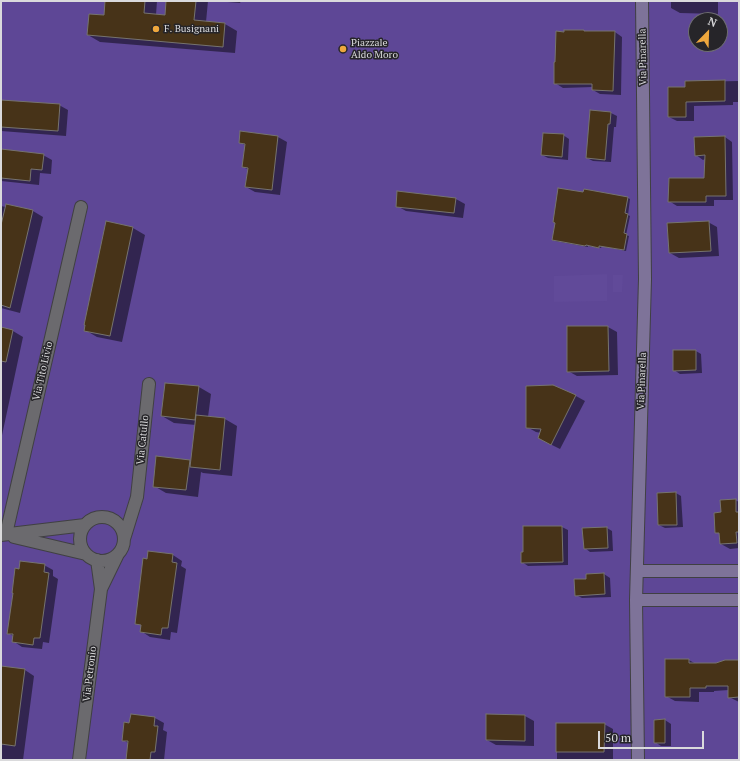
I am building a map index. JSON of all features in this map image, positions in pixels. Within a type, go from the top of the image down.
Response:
[{"type":"street","name":"Via Pinarella","points":[[638,760],[636,600],[645,279],[642,1]]},
{"type":"street","name":"Via Tito Livio","points":[[3,535],[81,207]]},
{"type":"street","name":"Via Catullo","points":[[118,554],[124,545],[124,539],[137,497],[149,384]]},
{"type":"street","points":[[111,519],[124,513],[137,497]]},
{"type":"street","points":[[118,554],[108,560],[96,560],[91,558],[82,549],[80,543],[82,530],[90,520],[97,517],[104,517],[111,519],[121,527],[124,539]]},
{"type":"street","points":[[3,535],[85,525]]},
{"type":"street","points":[[3,535],[86,554]]},
{"type":"street","name":"Via Petronio","points":[[101,589],[118,554]]},
{"type":"street","name":"Via Petronio","points":[[79,760],[101,589],[96,560]]},
{"type":"street","points":[[637,571],[739,571]]},
{"type":"street","points":[[636,600],[739,600]]},
{"type":"shaded area","points":[[1,1],[739,1],[739,760],[1,760]]},
{"type":"shaded area","points":[[607,274],[607,301],[554,302],[554,276]]},
{"type":"shaded area","points":[[613,275],[623,275],[622,292],[613,292]]},
{"type":"building","name":"F. Busignani","points":[[105,1],[145,1],[144,13],[165,15],[166,1],[196,1],[194,20],[225,23],[223,47],[87,35],[89,14],[104,15]]},
{"type":"building","points":[[564,30],[615,31],[613,91],[592,90],[592,84],[554,84],[556,31],[564,32]]},
{"type":"building","points":[[725,80],[725,101],[686,102],[686,117],[668,117],[668,87],[685,87],[685,81]]},
{"type":"building","points":[[1,100],[60,104],[58,131],[1,127]]},
{"type":"building","points":[[590,110],[611,112],[610,124],[608,124],[605,160],[586,158]]},
{"type":"building","points":[[240,131],[278,136],[272,190],[245,187],[248,168],[242,167],[245,144],[239,143]]},
{"type":"building","points":[[543,133],[564,134],[562,157],[541,155]]},
{"type":"building","points":[[725,136],[726,196],[706,196],[706,202],[668,202],[669,178],[704,178],[705,155],[695,156],[694,137]]},
{"type":"building","points":[[1,149],[44,154],[42,170],[31,169],[30,181],[1,178]]},
{"type":"building","points":[[558,188],[583,192],[584,189],[628,197],[625,213],[628,214],[624,233],[627,234],[624,250],[599,246],[599,248],[552,240]]},
{"type":"building","points":[[397,191],[456,198],[454,213],[396,207]]},
{"type":"building","points":[[6,204],[33,210],[10,308],[1,305],[1,225]]},
{"type":"building","points":[[106,221],[133,227],[110,336],[84,331]]},
{"type":"building","points":[[709,221],[711,251],[669,253],[667,223]]},
{"type":"building","points":[[567,326],[608,326],[609,371],[567,372]]},
{"type":"building","points":[[1,327],[13,330],[6,362],[1,361]]},
{"type":"building","points":[[673,350],[696,350],[696,370],[673,371]]},
{"type":"building","points":[[165,383],[199,386],[195,420],[161,416]]},
{"type":"building","points":[[553,385],[576,395],[551,445],[538,438],[541,429],[526,428],[526,386]]},
{"type":"building","points":[[196,415],[225,418],[220,470],[190,467]]},
{"type":"building","points":[[156,456],[190,460],[186,490],[153,487]]},
{"type":"building","points":[[676,492],[677,525],[658,525],[657,493]]},
{"type":"building","points":[[736,499],[736,512],[739,512],[739,532],[736,532],[737,543],[720,544],[719,533],[715,533],[714,513],[721,512],[720,500]]},
{"type":"building","points":[[523,526],[562,526],[563,562],[521,563],[521,552],[523,552]]},
{"type":"building","points":[[607,527],[608,548],[584,549],[582,528]]},
{"type":"building","points":[[148,551],[173,554],[172,562],[177,563],[168,628],[162,628],[161,635],[140,632],[141,625],[135,624],[143,558],[147,559]]},
{"type":"building","points":[[20,561],[45,564],[44,572],[49,573],[40,638],[34,638],[33,645],[12,642],[13,634],[7,634],[15,568],[19,569]]},
{"type":"building","points":[[604,573],[605,594],[575,596],[574,579],[586,579],[586,574]]},
{"type":"building","points":[[665,659],[689,659],[689,663],[716,663],[725,660],[739,660],[739,697],[728,698],[728,686],[706,686],[706,688],[690,688],[690,697],[665,697]]},
{"type":"building","points":[[1,666],[25,669],[15,746],[1,744]]},
{"type":"building","points":[[131,714],[155,717],[154,726],[158,726],[155,752],[151,752],[150,760],[126,760],[128,741],[122,741],[124,722],[129,723]]},
{"type":"building","points":[[486,714],[525,715],[525,741],[486,740]]},
{"type":"building","points":[[665,719],[665,743],[654,743],[654,720]]},
{"type":"building","points":[[556,723],[605,723],[604,752],[556,752]]},
{"type":"place","name":"F. Busignani","points":[[156,29]]},
{"type":"place","name":"Piazzale Aldo Moro","points":[[343,49]]}]
